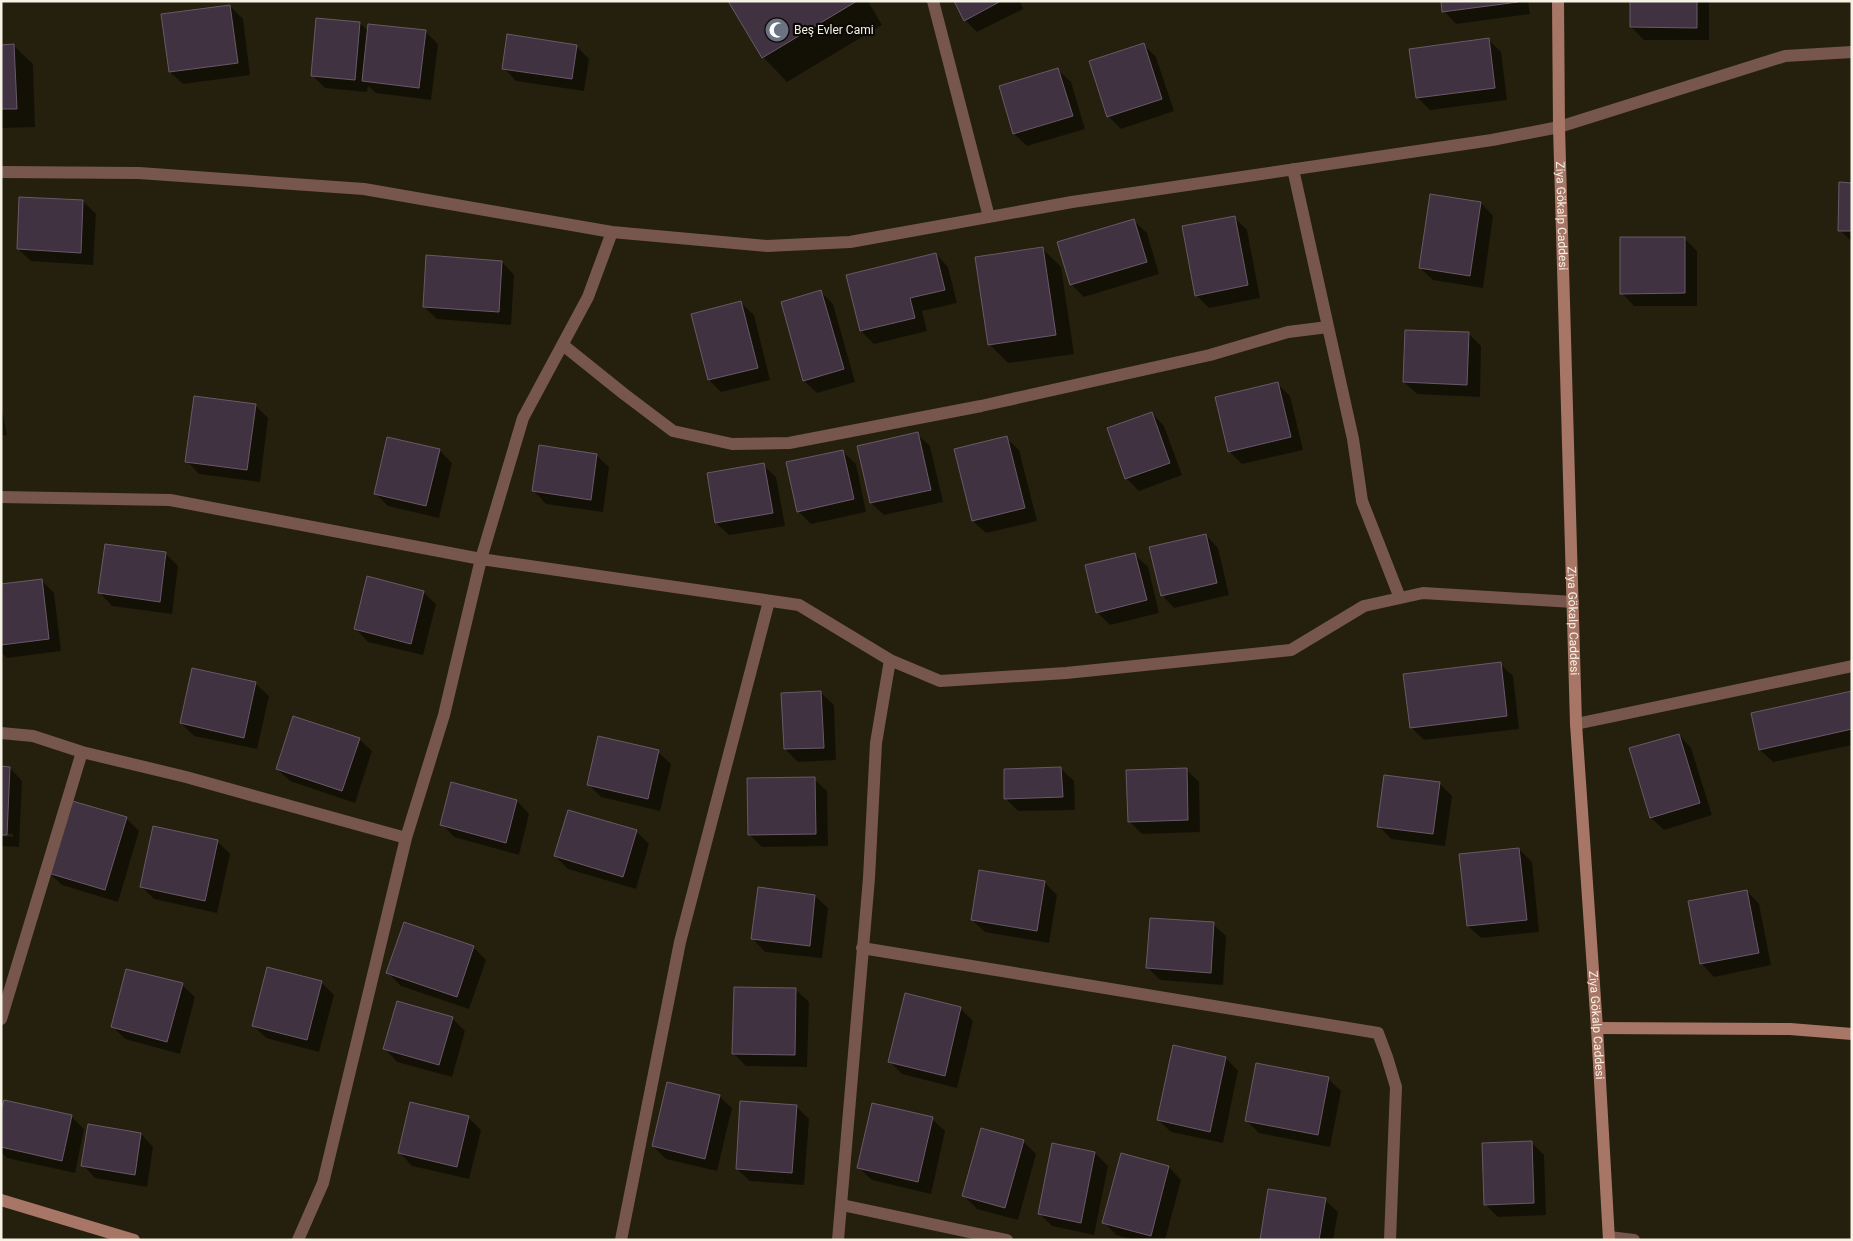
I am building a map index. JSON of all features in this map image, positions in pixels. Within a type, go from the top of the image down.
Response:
[{"type":"street","points":[[933,1],[989,217]]},
{"type":"street","name":"Ziya Gökalp Caddesi","points":[[1558,1],[1559,127],[1576,724],[1609,1238]]},
{"type":"street","points":[[1,172],[139,173],[364,189],[612,232],[767,246],[850,242],[1072,202],[1492,140],[1559,127],[1785,56],[1852,52]]},
{"type":"street","points":[[1294,169],[1353,439],[1362,501],[1400,598]]},
{"type":"street","points":[[298,1240],[323,1183],[406,838],[444,715],[481,559],[523,418],[588,297],[612,232]]},
{"type":"street","points":[[563,345],[673,430],[732,444],[789,443],[981,406],[1200,358],[1288,332],[1328,327]]},
{"type":"street","points":[[1,497],[170,500],[481,559],[799,605],[890,660],[940,681],[1066,673],[1291,650],[1364,606],[1423,593],[1573,602]]},
{"type":"street","points":[[621,1240],[680,942],[769,601]]},
{"type":"street","points":[[838,1240],[869,878],[876,744],[890,660]]},
{"type":"street","points":[[1576,724],[1852,666]]},
{"type":"street","points":[[1,733],[33,736],[82,752],[186,777],[406,838]]},
{"type":"street","points":[[1,1020],[82,752]]},
{"type":"street","points":[[862,948],[1378,1033],[1396,1087],[1390,1240]]},
{"type":"street","points":[[1597,1028],[1790,1029],[1852,1034]]},
{"type":"street","points":[[1,1200],[134,1240]]},
{"type":"street","points":[[842,1205],[1006,1240]]},
{"type":"street","points":[[1609,1238],[1634,1240]]},
{"type":"building","name":"Beş Evler Cami","points":[[728,1],[857,1],[762,58]]},
{"type":"building","points":[[954,1],[1001,1],[964,21]]},
{"type":"building","points":[[1441,1],[1518,1],[1518,2],[1442,12]]},
{"type":"building","points":[[1630,1],[1697,1],[1697,28],[1630,27]]},
{"type":"building","points":[[230,5],[238,63],[169,72],[161,14]]},
{"type":"building","points":[[316,18],[360,22],[355,80],[311,76]]},
{"type":"building","points":[[368,24],[426,30],[419,88],[362,81]]},
{"type":"building","points":[[507,34],[577,45],[572,79],[502,69]]},
{"type":"building","points":[[1489,38],[1495,88],[1416,98],[1409,49]]},
{"type":"building","points":[[1144,43],[1162,99],[1107,117],[1089,61]]},
{"type":"building","points":[[14,44],[17,109],[1,109],[1,45]]},
{"type":"building","points":[[1058,68],[1073,116],[1013,134],[999,86]]},
{"type":"building","points":[[1839,182],[1852,183],[1852,231],[1838,231]]},
{"type":"building","points":[[1430,194],[1481,202],[1470,276],[1419,268]]},
{"type":"building","points":[[19,197],[83,200],[81,253],[17,249]]},
{"type":"building","points":[[1235,216],[1248,285],[1195,296],[1182,226]]},
{"type":"building","points":[[1134,219],[1147,262],[1070,285],[1057,242]]},
{"type":"building","points":[[1620,237],[1685,237],[1685,293],[1620,294]]},
{"type":"building","points":[[1043,247],[1056,335],[988,345],[975,257]]},
{"type":"building","points":[[936,253],[945,290],[910,298],[915,318],[860,331],[846,275]]},
{"type":"building","points":[[426,255],[502,261],[499,312],[423,307]]},
{"type":"building","points":[[821,290],[844,369],[803,381],[781,302]]},
{"type":"building","points":[[741,301],[758,368],[708,380],[691,314]]},
{"type":"building","points":[[1405,330],[1469,332],[1467,385],[1403,382]]},
{"type":"building","points":[[1278,382],[1291,437],[1228,452],[1215,397]]},
{"type":"building","points":[[194,396],[256,404],[247,470],[185,462]]},
{"type":"building","points":[[1152,412],[1170,463],[1125,479],[1107,428]]},
{"type":"building","points":[[918,432],[931,490],[870,503],[857,446]]},
{"type":"building","points":[[1007,436],[1025,508],[972,521],[954,449]]},
{"type":"building","points":[[387,437],[440,449],[426,506],[374,494]]},
{"type":"building","points":[[539,445],[597,454],[591,500],[532,491]]},
{"type":"building","points":[[843,450],[854,499],[797,512],[786,462]]},
{"type":"building","points":[[764,463],[773,513],[715,523],[707,473]]},
{"type":"building","points":[[1206,534],[1217,583],[1161,596],[1149,547]]},
{"type":"building","points":[[105,544],[166,552],[160,602],[98,593]]},
{"type":"building","points":[[1135,553],[1147,600],[1096,613],[1085,565]]},
{"type":"building","points":[[367,576],[424,591],[411,644],[354,629]]},
{"type":"building","points":[[42,579],[49,639],[1,645],[1,584]]},
{"type":"building","points":[[1501,662],[1507,716],[1410,728],[1403,674]]},
{"type":"building","points":[[192,668],[256,682],[244,738],[180,723]]},
{"type":"building","points":[[821,691],[824,748],[784,749],[781,693]]},
{"type":"building","points":[[1852,691],[1852,729],[1759,750],[1751,713]]},
{"type":"building","points":[[293,716],[360,738],[342,791],[276,769]]},
{"type":"building","points":[[1679,734],[1700,803],[1650,818],[1629,748]]},
{"type":"building","points":[[598,736],[659,750],[648,799],[587,785]]},
{"type":"building","points":[[1,766],[10,767],[7,835],[1,835]]},
{"type":"building","points":[[1061,767],[1063,797],[1004,799],[1004,769]]},
{"type":"building","points":[[1187,768],[1188,820],[1128,822],[1126,770]]},
{"type":"building","points":[[1384,775],[1440,782],[1433,834],[1377,827]]},
{"type":"building","points":[[815,777],[816,834],[748,835],[747,778]]},
{"type":"building","points":[[451,782],[517,800],[506,843],[440,825]]},
{"type":"building","points":[[69,800],[127,817],[105,890],[48,873]]},
{"type":"building","points":[[568,810],[637,830],[623,877],[554,856]]},
{"type":"building","points":[[153,826],[218,840],[205,901],[140,887]]},
{"type":"building","points":[[1519,848],[1527,920],[1467,926],[1459,854]]},
{"type":"building","points":[[979,870],[1045,881],[1037,931],[971,920]]},
{"type":"building","points":[[758,887],[815,895],[810,946],[751,939]]},
{"type":"building","points":[[1747,890],[1759,953],[1700,964],[1688,901]]},
{"type":"building","points":[[1150,918],[1214,922],[1211,973],[1146,968]]},
{"type":"building","points":[[404,922],[474,946],[457,997],[386,973]]},
{"type":"building","points":[[267,967],[322,981],[307,1040],[252,1026]]},
{"type":"building","points":[[126,969],[183,983],[167,1042],[111,1027]]},
{"type":"building","points":[[734,987],[796,988],[795,1055],[732,1054]]},
{"type":"building","points":[[905,993],[961,1007],[945,1076],[888,1062]]},
{"type":"building","points":[[397,1001],[453,1017],[439,1065],[383,1049]]},
{"type":"building","points":[[1173,1045],[1226,1057],[1210,1132],[1157,1120]]},
{"type":"building","points":[[1256,1063],[1329,1077],[1318,1135],[1245,1121]]},
{"type":"building","points":[[667,1082],[720,1095],[705,1159],[652,1146]]},
{"type":"building","points":[[4,1100],[72,1115],[62,1161],[1,1147],[1,1110]]},
{"type":"building","points":[[740,1101],[797,1105],[792,1173],[736,1169]]},
{"type":"building","points":[[410,1102],[469,1116],[457,1167],[398,1153]]},
{"type":"building","points":[[872,1103],[933,1117],[918,1182],[857,1168]]},
{"type":"building","points":[[88,1124],[141,1133],[135,1175],[81,1166]]},
{"type":"building","points":[[981,1128],[1024,1140],[1005,1208],[962,1196]]},
{"type":"building","points":[[1532,1141],[1534,1203],[1484,1205],[1482,1143]]},
{"type":"building","points":[[1052,1143],[1095,1152],[1081,1223],[1038,1214]]},
{"type":"building","points":[[1121,1153],[1169,1166],[1151,1236],[1102,1223]]},
{"type":"building","points":[[1268,1189],[1326,1198],[1319,1240],[1260,1240]]},
{"type":"place","name":"Beş Evler Cami","points":[[777,30]]}]
